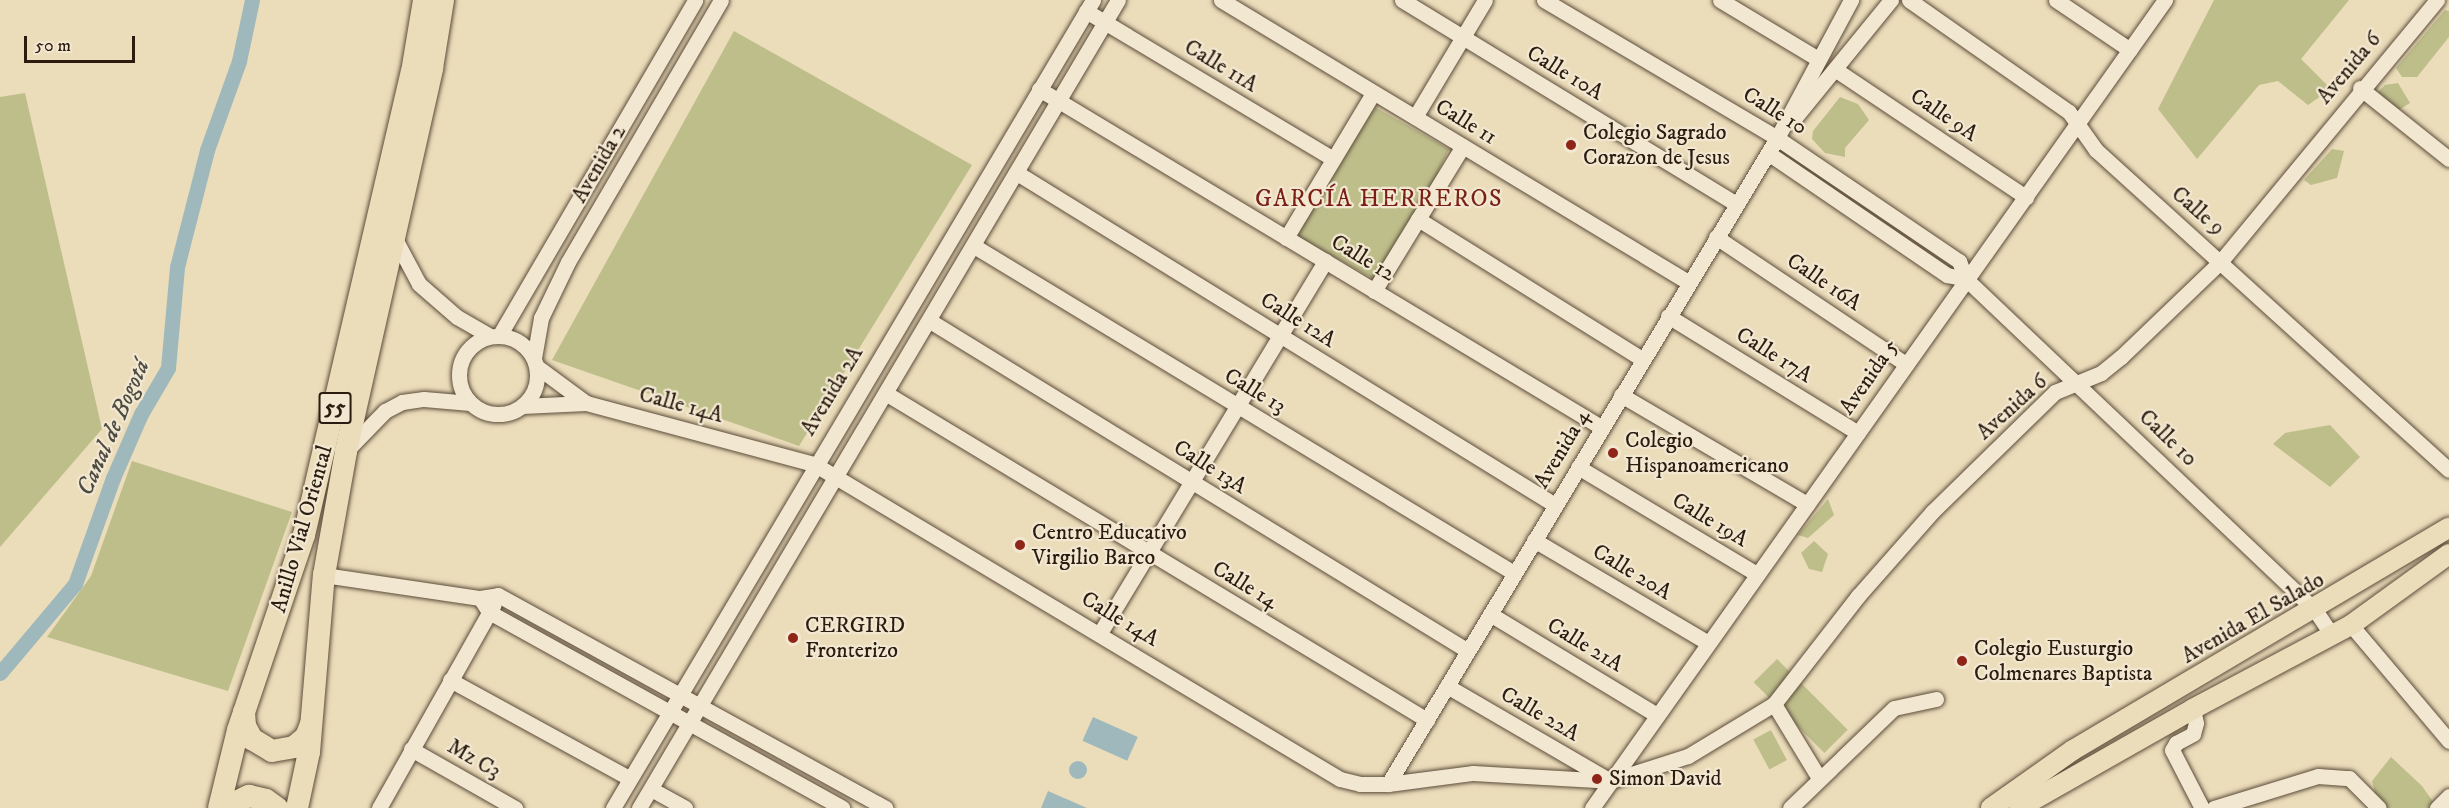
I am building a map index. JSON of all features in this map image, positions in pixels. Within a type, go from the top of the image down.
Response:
[{"type":"highway","name":"Anillo Vial Oriental","points":[[219,808],[244,710],[304,535],[407,95],[424,0]]},
{"type":"highway","name":"Anillo Vial Oriental","points":[[297,808],[312,723],[324,575],[346,452],[432,68],[443,0]]},
{"type":"highway","points":[[244,710],[245,726],[252,739],[272,751],[294,747],[306,737],[312,723]]},
{"type":"highway","points":[[224,808],[249,796],[266,800],[277,808]]},
{"type":"main road","name":"Avenida El Salado","points":[[1992,808],[2073,750],[2315,610],[2449,528]]},
{"type":"main road","points":[[2019,808],[2193,709],[2351,626],[2449,554]]},
{"type":"street","name":"Avenida 2","points":[[495,336],[695,0]]},
{"type":"street","name":"Avenida 2","points":[[535,362],[541,318],[568,262],[721,0]]},
{"type":"street","points":[[639,808],[687,724],[838,478],[1118,0]]},
{"type":"street","name":"Calle 11","points":[[1221,0],[1688,282]]},
{"type":"street","name":"Calle 10A","points":[[1402,0],[1736,204]]},
{"type":"street","points":[[1415,117],[1485,0]]},
{"type":"street","name":"Calle 10","points":[[1544,0],[1777,138],[1959,261],[1966,279],[2079,383],[2315,610],[2332,635]]},
{"type":"street","points":[[1720,0],[1818,58]]},
{"type":"street","name":"Avenida 4","points":[[1388,784],[1688,282],[1777,138],[1851,0]]},
{"type":"street","name":"Avenida 4","points":[[1777,138],[1836,70],[1891,0]]},
{"type":"street","name":"Calle 9","points":[[1909,0],[2069,112],[2075,127],[2096,150],[2449,470]]},
{"type":"street","points":[[2056,0],[2130,50]]},
{"type":"street","name":"Avenida 5","points":[[1610,781],[2165,0]]},
{"type":"street","name":"Avenida 6","points":[[1610,781],[1688,756],[1774,704],[1858,596],[1932,512],[2055,392],[2101,373],[2121,357],[2221,261],[2360,88],[2437,0]]},
{"type":"street","name":"Calle 11A","points":[[1090,6],[1105,23],[1332,158]]},
{"type":"street","name":"Avenida 2A","points":[[613,808],[814,464],[1090,6]]},
{"type":"street","name":"Calle 9A","points":[[1836,70],[2026,196]]},
{"type":"street","points":[[2360,88],[2449,159]]},
{"type":"street","name":"Calle 12","points":[[1039,89],[1601,428]]},
{"type":"street","points":[[1286,238],[1373,93]]},
{"type":"street","points":[[1374,291],[1463,146]]},
{"type":"street","name":"Calle 10","points":[[1768,153],[1947,274],[1966,279]]},
{"type":"street","name":"Calle 12A","points":[[1017,173],[1555,505]]},
{"type":"street","points":[[1418,219],[1642,359]]},
{"type":"street","points":[[346,452],[385,411],[402,402],[424,399],[470,403],[490,413],[501,414],[522,406],[535,388],[535,362],[520,342],[495,336],[457,317],[419,284],[394,237]]},
{"type":"street","name":"Calle 16A","points":[[1716,237],[1906,364]]},
{"type":"street","name":"Calle 13","points":[[974,246],[1514,573]]},
{"type":"street","points":[[1100,633],[1325,261]]},
{"type":"street","name":"Calle 17A","points":[[1668,316],[1858,433]]},
{"type":"street","name":"Calle 13A","points":[[930,321],[1468,651]]},
{"type":"street","points":[[470,403],[459,383],[462,358],[478,341],[495,336]]},
{"type":"street","name":"Calle 14A","points":[[535,362],[586,403]]},
{"type":"street","name":"Calle 14","points":[[887,394],[1426,720]]},
{"type":"street","points":[[1621,395],[1807,504]]},
{"type":"street","name":"Calle 14A","points":[[522,406],[586,403],[814,464],[1100,633],[1340,779],[1360,784],[1388,784],[1473,773],[1610,781]]},
{"type":"street","name":"Calle 19A","points":[[1578,467],[1757,574]]},
{"type":"street","name":"Calle 20A","points":[[1534,540],[1708,643]]},
{"type":"street","points":[[324,575],[480,598],[498,595],[878,806]]},
{"type":"street","points":[[741,589],[762,601]]},
{"type":"street","points":[[379,808],[498,595]]},
{"type":"street","points":[[480,598],[489,612],[687,724],[842,808]]},
{"type":"street","name":"Calle 21A","points":[[1490,614],[1657,715]]},
{"type":"street","points":[[2351,626],[2449,741]]},
{"type":"street","points":[[450,680],[629,778]]},
{"type":"street","name":"Calle 22A","points":[[1447,686],[1610,781]]},
{"type":"street","points":[[1797,805],[1820,778],[1894,708],[1936,699]]},
{"type":"street","points":[[1774,704],[1820,778]]},
{"type":"street","points":[[2193,709],[2196,723],[2193,734],[2176,743],[2172,750],[2202,808]]},
{"type":"street","name":"Mz C3","points":[[411,749],[515,808]]},
{"type":"street","points":[[2214,808],[2327,776],[2349,778],[2379,808]]},
{"type":"street","points":[[1592,808],[1610,781]]},
{"type":"street","points":[[651,789],[685,808]]},
{"type":"street","points":[[2437,808],[2449,796]]},
{"type":"green space","points":[[2214,0],[2349,0],[2301,59],[2331,89],[2308,105],[2278,81],[2259,85],[2197,159],[2158,109]]},
{"type":"green space","points":[[2445,10],[2449,11],[2449,37],[2417,77],[2402,77],[2396,68]]},
{"type":"green space","points":[[734,31],[972,165],[799,446],[552,360]]},
{"type":"green space","points":[[2398,83],[2410,103],[2399,110],[2385,105],[2378,92],[2385,85]]},
{"type":"green space","points":[[25,93],[102,429],[0,547],[0,97]]},
{"type":"green space","points":[[1840,97],[1858,104],[1869,120],[1845,148],[1845,157],[1825,153],[1812,139],[1813,131]]},
{"type":"green space","points":[[1375,107],[1449,149],[1385,285],[1296,236]]},
{"type":"green space","points":[[2332,149],[2344,151],[2337,178],[2311,185],[2304,180]]},
{"type":"green space","points":[[2330,425],[2360,457],[2330,487],[2273,444],[2285,433]]},
{"type":"green space","points":[[132,461],[292,512],[228,691],[47,637],[91,576]]},
{"type":"green space","points":[[1828,499],[1834,515],[1808,538],[1798,535]]},
{"type":"green space","points":[[1814,541],[1828,554],[1822,572],[1809,569],[1801,553]]},
{"type":"green space","points":[[1777,659],[1848,730],[1824,753],[1754,682]]},
{"type":"green space","points":[[1771,730],[1787,760],[1769,769],[1753,739]]},
{"type":"green space","points":[[2391,757],[2422,786],[2434,803],[2429,808],[2382,808],[2378,804],[2372,781]]},
{"type":"water","points":[[1093,717],[1138,737],[1127,761],[1082,741]]},
{"type":"water","points":[[1078,761],[1084,764],[1087,770],[1084,776],[1078,779],[1072,776],[1069,770],[1072,764]]},
{"type":"water","points":[[1048,791],[1087,808],[1041,808]]},
{"type":"waterway","name":"Canal de Bogotá","points":[[0,673],[75,584],[113,478],[141,414],[168,368],[177,267],[207,150],[239,61],[252,0]]},
{"type":"place","name":"Colegio Sagrado Corazon de Jesus","points":[[1571,145]]},
{"type":"place","name":"Colegio Hispanoamericano","points":[[1613,453]]},
{"type":"place","name":"Centro Educativo Virgilio Barco","points":[[1020,545]]},
{"type":"place","name":"CERGIRD Fronterizo","points":[[793,638]]},
{"type":"place","name":"Colegio Eusturgio Colmenares Baptista","points":[[1962,661]]},
{"type":"place","name":"Simon David","points":[[1597,779]]},
{"type":"district","name":"GARCÍA HERREROS","points":[[1379,200]]}]
